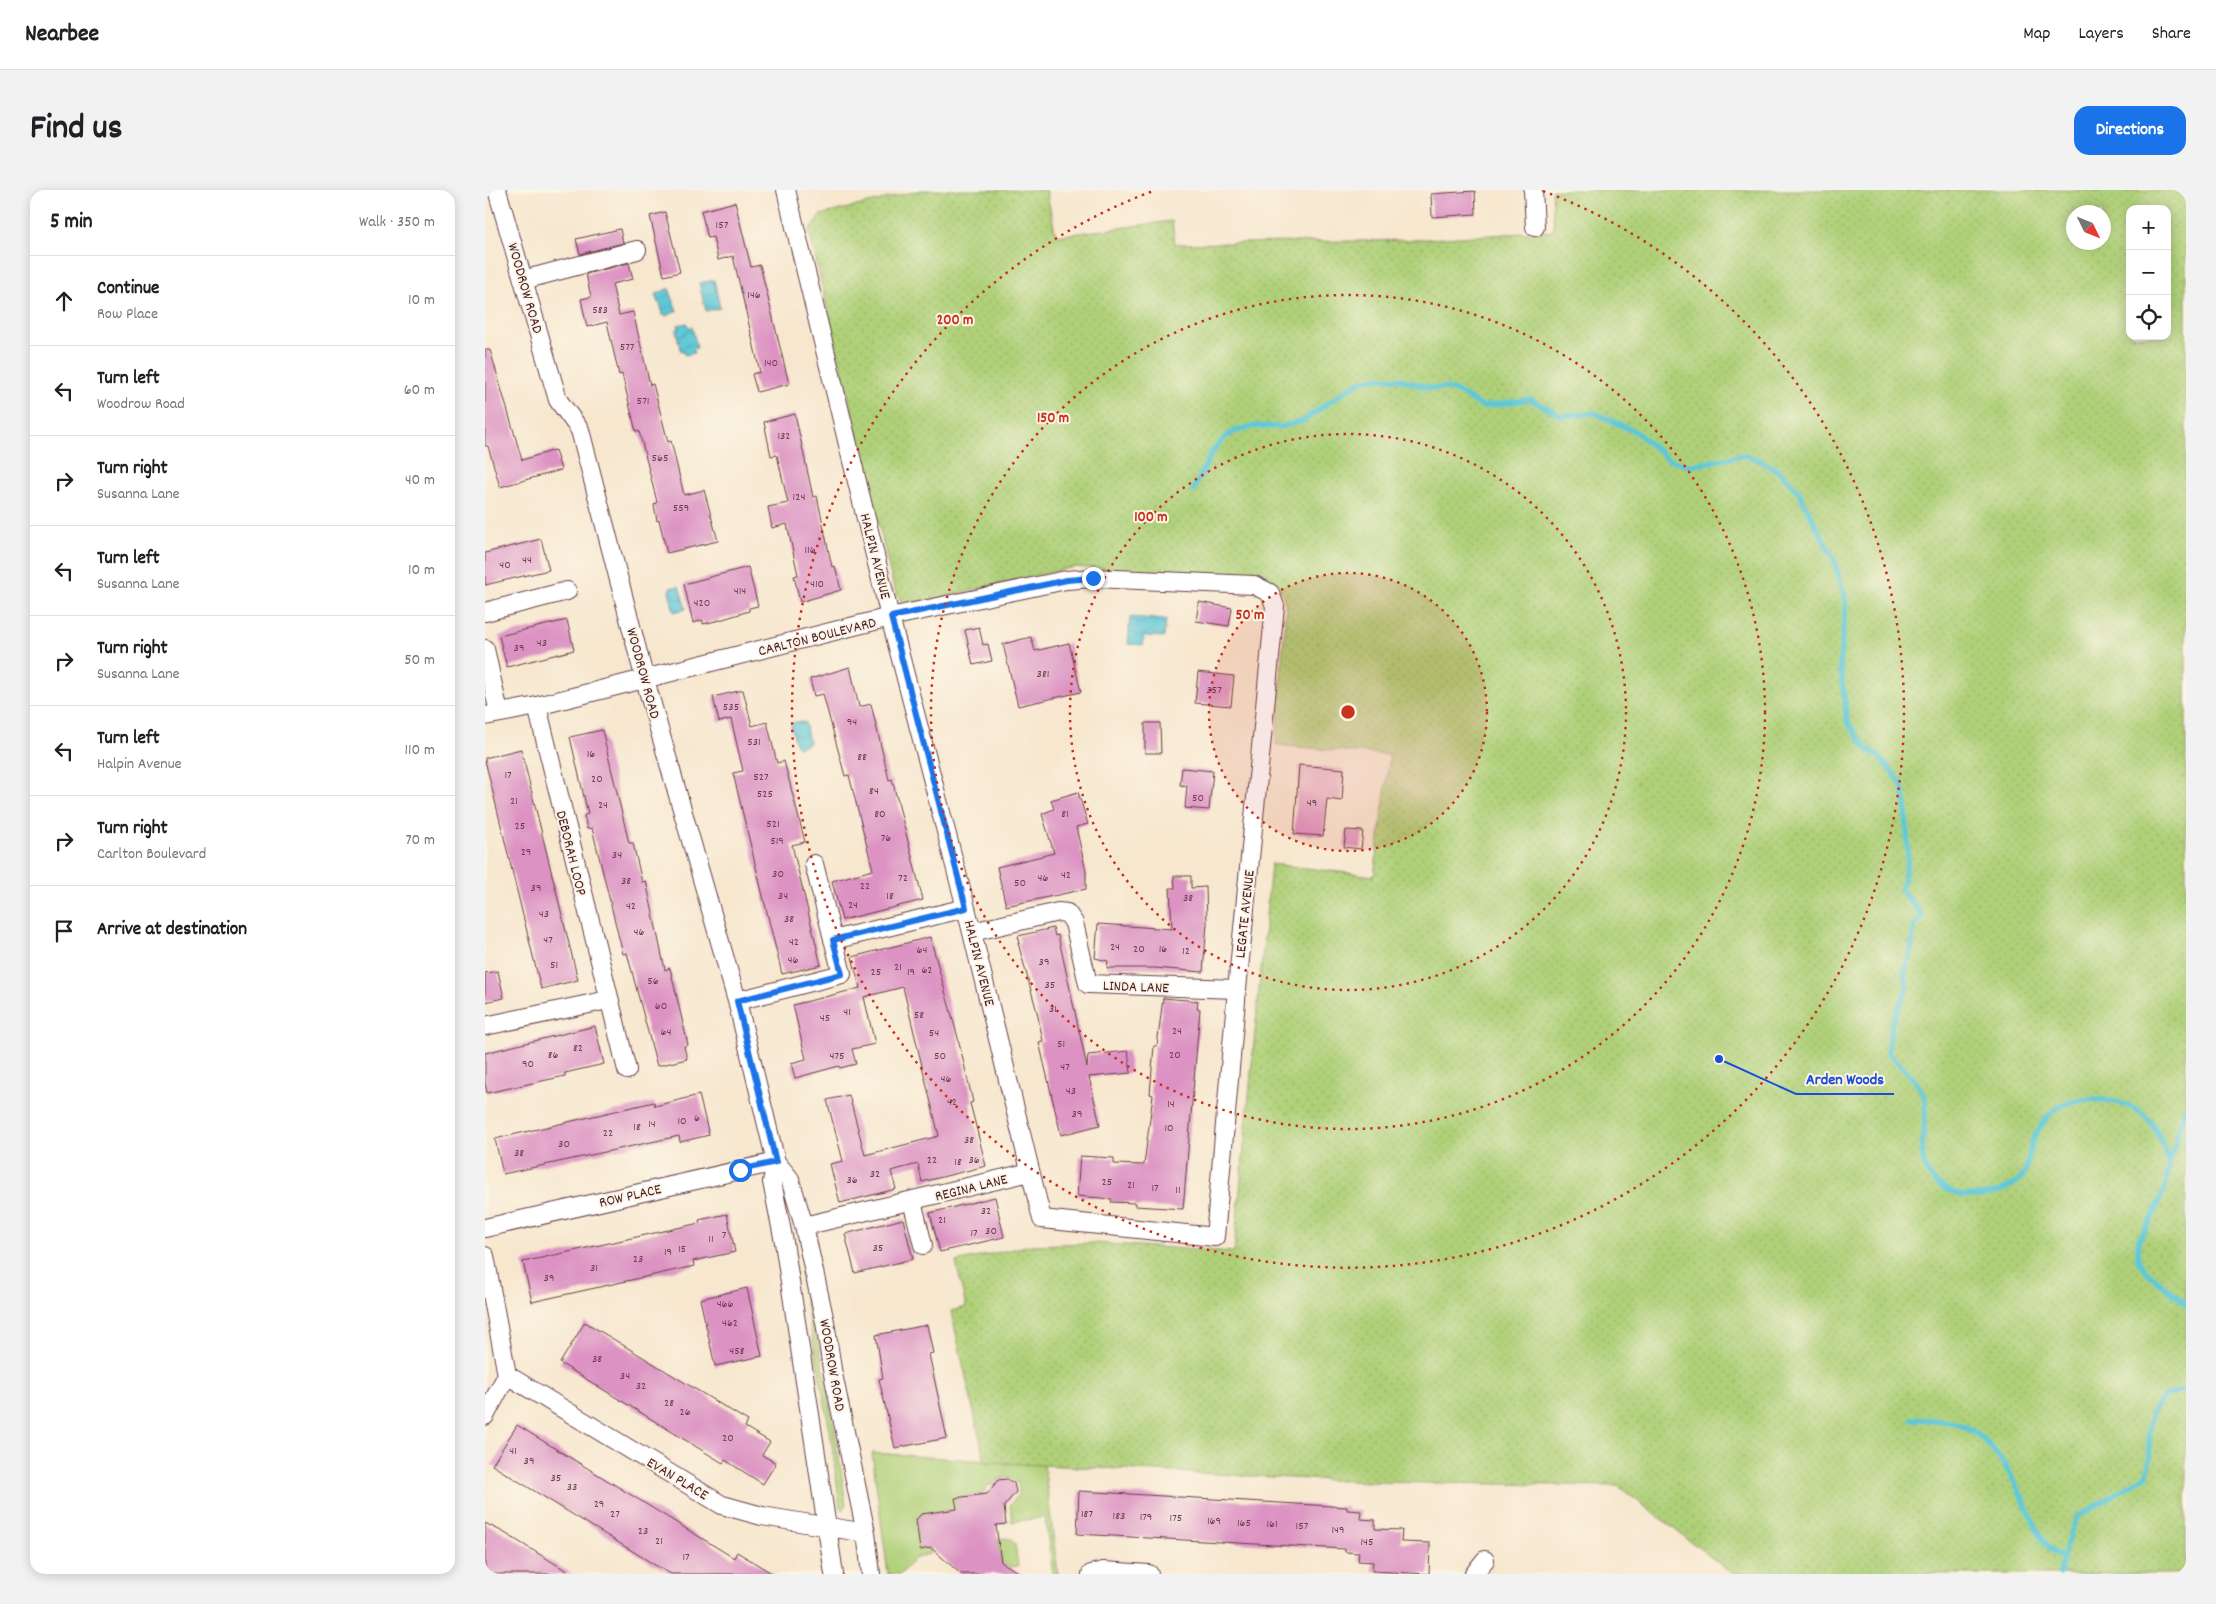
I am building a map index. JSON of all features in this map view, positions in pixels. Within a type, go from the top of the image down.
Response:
[{"type":"street","name":"WOODROW ROAD","points":[[497,190],[558,400],[580,430],[645,680],[737,1001],[776,1162],[790,1179],[804,1226],[866,1533],[871,1574]]},
{"type":"street","name":"HALPIN AVENUE","points":[[787,190],[891,617],[966,908],[1042,1218],[1215,1237]]},
{"type":"street","points":[[1533,190],[1535,227]]},
{"type":"street","points":[[523,280],[637,250]]},
{"type":"street","name":"CARLTON BOULEVARD","points":[[492,714],[537,706],[645,680],[891,617],[1067,580],[1093,578],[1254,585],[1271,593]]},
{"type":"street","points":[[485,612],[567,591]]},
{"type":"street","name":"LEGATE AVENUE","points":[[1215,1237],[1237,989],[1275,606],[1271,593]]},
{"type":"street","points":[[485,649],[492,714]]},
{"type":"street","name":"DEBORAH LOOP","points":[[537,706],[608,1000],[627,1070]]},
{"type":"street","points":[[737,1001],[842,974],[814,864]]},
{"type":"street","points":[[833,940],[966,908]]},
{"type":"street","name":"LINDA LANE","points":[[972,932],[1058,912],[1067,913],[1074,923],[1088,984],[1237,989]]},
{"type":"street","points":[[485,1026],[608,1000]]},
{"type":"street","name":"WOODROW ROAD","points":[[776,1162],[771,1182],[784,1242],[834,1574]]},
{"type":"street","name":"ROW PLACE","points":[[485,1228],[776,1162]]},
{"type":"street","name":"REGINA LANE","points":[[804,1226],[911,1202],[1030,1172]]},
{"type":"street","points":[[911,1202],[923,1245]]},
{"type":"street","points":[[485,1256],[507,1376],[485,1416]]},
{"type":"street","name":"EVAN PLACE","points":[[507,1376],[722,1504],[762,1516],[866,1533]]},
{"type":"street","points":[[1474,1574],[1485,1560]]},
{"type":"street","points":[[1091,1574],[1103,1571],[1149,1574]]},
{"type":"green space","points":[[921,190],[1046,190],[1056,236],[1172,221],[1175,244],[1412,240],[1554,231],[1552,190],[2186,190],[2186,1574],[1733,1574],[1618,1486],[1368,1482],[985,1462],[951,1311],[966,1307],[956,1262],[1031,1245],[1093,1243],[1234,1252],[1271,864],[1374,876],[1390,755],[1276,745],[1286,609],[1284,597],[1279,589],[1272,583],[1261,579],[1074,567],[916,603],[901,601],[894,589],[809,231],[820,215]]},
{"type":"green space","points":[[800,1271],[802,1272],[815,1330],[832,1417],[846,1505],[843,1510],[840,1507],[831,1437]]},
{"type":"green space","points":[[872,1453],[1044,1465],[1058,1574],[1053,1574],[1045,1517],[1012,1522],[1010,1505],[1019,1494],[1018,1483],[1009,1477],[998,1479],[992,1485],[988,1485],[983,1494],[955,1498],[957,1509],[921,1514],[916,1520],[920,1550],[930,1548],[931,1553],[914,1559],[901,1574],[888,1574]]},
{"type":"green space","points":[[1008,1538],[1015,1544],[1018,1566],[1002,1568],[998,1539]]},
{"type":"water","points":[[714,280],[720,308],[706,311],[699,283]]},
{"type":"water","points":[[669,288],[677,311],[666,316],[663,315],[660,303],[658,303],[655,295]]},
{"type":"water","points":[[687,323],[688,327],[692,327],[697,348],[693,349],[694,353],[685,355],[684,352],[681,352],[676,330],[679,329],[678,325]]},
{"type":"water","points":[[679,586],[686,609],[674,612],[669,591],[670,588]]},
{"type":"water","points":[[1130,617],[1166,620],[1164,637],[1144,636],[1143,645],[1128,644]]},
{"type":"water","points":[[801,721],[802,723],[805,722],[809,741],[808,744],[799,747],[796,745],[791,726],[792,723]]},
{"type":"building","points":[[1475,191],[1476,214],[1432,217],[1431,194]]},
{"type":"building","points":[[735,202],[751,267],[760,265],[789,384],[757,392],[752,374],[760,372],[733,256],[718,260],[713,237],[708,238],[701,211]]},
{"type":"building","points":[[665,212],[680,272],[664,276],[650,216]]},
{"type":"building","points":[[620,229],[623,243],[580,254],[576,239]]},
{"type":"building","points":[[629,263],[633,279],[612,284],[619,315],[633,312],[650,385],[653,384],[668,442],[671,441],[684,495],[704,490],[718,541],[667,553],[659,520],[657,521],[654,505],[657,502],[639,431],[636,432],[622,374],[619,375],[607,322],[587,327],[581,299],[591,297],[586,274]]},
{"type":"building","points":[[485,350],[490,350],[522,460],[555,450],[561,470],[500,487],[488,446],[485,446]]},
{"type":"building","points":[[795,414],[813,497],[817,496],[832,567],[835,566],[841,590],[800,602],[794,576],[798,575],[787,524],[772,528],[768,507],[788,503],[777,455],[771,456],[764,422]]},
{"type":"building","points":[[541,539],[549,570],[485,585],[485,553]]},
{"type":"building","points":[[748,567],[758,606],[749,608],[749,611],[720,620],[703,624],[703,620],[693,623],[684,584]]},
{"type":"building","points":[[1199,602],[1232,608],[1229,626],[1196,621]]},
{"type":"building","points":[[567,620],[574,650],[507,667],[499,636]]},
{"type":"building","points":[[979,627],[983,645],[988,644],[992,661],[973,665],[965,630]]},
{"type":"building","points":[[1031,637],[1035,651],[1069,643],[1081,692],[1018,706],[1003,644]]},
{"type":"building","points":[[850,667],[859,707],[871,704],[889,780],[892,779],[923,900],[842,920],[832,881],[873,870],[849,775],[845,776],[823,694],[814,696],[810,679]]},
{"type":"building","points":[[1198,672],[1234,676],[1231,706],[1195,703]]},
{"type":"building","points":[[743,690],[752,726],[767,722],[777,763],[784,761],[805,842],[792,845],[821,965],[782,974],[733,773],[743,771],[731,719],[719,722],[713,697]]},
{"type":"building","points":[[1145,723],[1160,723],[1161,753],[1145,753]]},
{"type":"building","points":[[602,730],[629,843],[633,843],[642,882],[646,881],[665,970],[670,968],[688,1045],[684,1046],[687,1059],[657,1066],[627,953],[623,954],[592,828],[587,829],[584,815],[588,814],[570,737]]},
{"type":"building","points":[[521,749],[578,980],[541,989],[485,760],[485,758]]},
{"type":"building","points":[[1299,765],[1344,769],[1342,801],[1327,799],[1323,836],[1294,834]]},
{"type":"building","points":[[1182,768],[1213,771],[1209,810],[1185,808],[1187,786],[1180,785]]},
{"type":"building","points":[[1078,792],[1088,824],[1076,827],[1086,871],[1086,889],[1006,906],[997,867],[1054,853],[1042,814],[1054,809],[1051,800]]},
{"type":"building","points":[[1346,830],[1363,831],[1361,849],[1344,847]]},
{"type":"building","points":[[1174,876],[1191,876],[1191,888],[1206,887],[1207,923],[1203,972],[1155,968],[1107,968],[1108,961],[1095,958],[1098,924],[1172,929],[1170,888],[1175,888]]},
{"type":"building","points":[[1053,928],[1055,936],[1058,935],[1087,1067],[1088,1055],[1128,1051],[1131,1073],[1089,1077],[1100,1125],[1061,1135],[1039,1042],[1043,1041],[1037,1012],[1018,943],[1020,943],[1018,936]]},
{"type":"building","points":[[930,937],[957,1034],[973,1102],[970,1103],[986,1166],[922,1182],[918,1164],[891,1171],[896,1189],[840,1203],[830,1164],[843,1161],[827,1100],[849,1095],[865,1155],[939,1136],[903,987],[864,997],[875,1044],[852,1049],[856,1064],[840,1068],[839,1066],[795,1078],[791,1063],[806,1059],[793,1005],[860,988],[852,957]]},
{"type":"building","points":[[498,971],[504,998],[485,1002],[485,973]]},
{"type":"building","points":[[1163,998],[1198,1001],[1197,1009],[1200,1009],[1183,1209],[1135,1206],[1135,1203],[1111,1202],[1112,1199],[1077,1196],[1080,1156],[1114,1158],[1114,1164],[1144,1165],[1153,1095],[1150,1094],[1154,1046],[1157,1046]]},
{"type":"building","points":[[595,1026],[604,1064],[565,1073],[565,1076],[487,1093],[485,1053]]},
{"type":"building","points":[[699,1095],[709,1135],[680,1142],[679,1136],[503,1174],[495,1139],[654,1102],[655,1106]]},
{"type":"building","points":[[995,1197],[1004,1237],[940,1252],[930,1213]]},
{"type":"building","points":[[727,1214],[735,1252],[693,1261],[694,1266],[532,1302],[523,1262],[700,1223],[699,1220]]},
{"type":"building","points":[[903,1219],[913,1259],[855,1273],[845,1234]]},
{"type":"building","points":[[747,1288],[762,1356],[715,1366],[700,1299]]},
{"type":"building","points":[[585,1322],[748,1421],[745,1427],[770,1442],[762,1455],[776,1463],[763,1484],[725,1460],[723,1463],[560,1363]]},
{"type":"building","points":[[927,1325],[933,1353],[929,1354],[947,1438],[895,1448],[879,1379],[883,1378],[876,1335]]},
{"type":"building","points":[[517,1425],[734,1558],[737,1552],[773,1574],[671,1574],[655,1565],[492,1465]]},
{"type":"building","points":[[1007,1479],[1014,1483],[1016,1492],[1004,1506],[1006,1524],[996,1525],[1001,1562],[1021,1574],[961,1574],[931,1548],[920,1550],[916,1520],[921,1514],[957,1509],[955,1498],[987,1494],[998,1480]]},
{"type":"building","points":[[1079,1491],[1347,1507],[1347,1510],[1361,1511],[1360,1519],[1375,1520],[1375,1529],[1402,1530],[1401,1542],[1430,1543],[1429,1574],[1372,1571],[1373,1562],[1358,1561],[1359,1553],[1345,1552],[1345,1549],[1077,1534]]},
{"type":"building","points":[[485,1523],[503,1532],[572,1574],[485,1574]]},
{"type":"waterway","points":[[1193,491],[1212,452],[1225,437],[1237,430],[1256,426],[1280,427],[1303,421],[1348,389],[1364,380],[1377,378],[1399,379],[1430,388],[1446,388],[1458,392],[1483,407],[1530,399],[1561,416],[1595,413],[1636,432],[1668,459],[1689,466],[1745,455],[1759,460],[1780,472],[1798,491],[1834,560],[1846,600],[1840,663],[1847,721],[1865,747],[1878,756],[1901,782],[1906,805],[1908,860],[1901,890],[1922,915],[1914,928],[1911,952],[1904,975],[1908,987],[1892,1022],[1888,1052],[1918,1085],[1925,1099],[1922,1151],[1926,1170],[1940,1186],[1960,1195],[1977,1196],[2002,1190],[2017,1182],[2025,1173],[2034,1137],[2049,1115],[2059,1108],[2084,1100],[2113,1101],[2138,1111],[2147,1118],[2155,1129],[2161,1140],[2169,1165]]},
{"type":"waterway","points":[[2186,1106],[2169,1165],[2166,1185],[2152,1218],[2138,1241],[2138,1261],[2147,1272],[2186,1304]]},
{"type":"waterway","points":[[2060,1574],[2065,1548],[2077,1517],[2147,1475],[2152,1413],[2164,1396],[2186,1389]]},
{"type":"waterway","points":[[1912,1419],[1954,1423],[1968,1428],[1991,1447],[2010,1473],[2042,1539],[2050,1549],[2063,1558]]},
{"type":"place","name":"Arden Woods","points":[[1719,1059]]},
{"type":"route","points":[[740,1170],[776,1162],[737,1001],[842,974],[833,940],[966,908],[891,617],[1067,580],[1093,578]]}]
